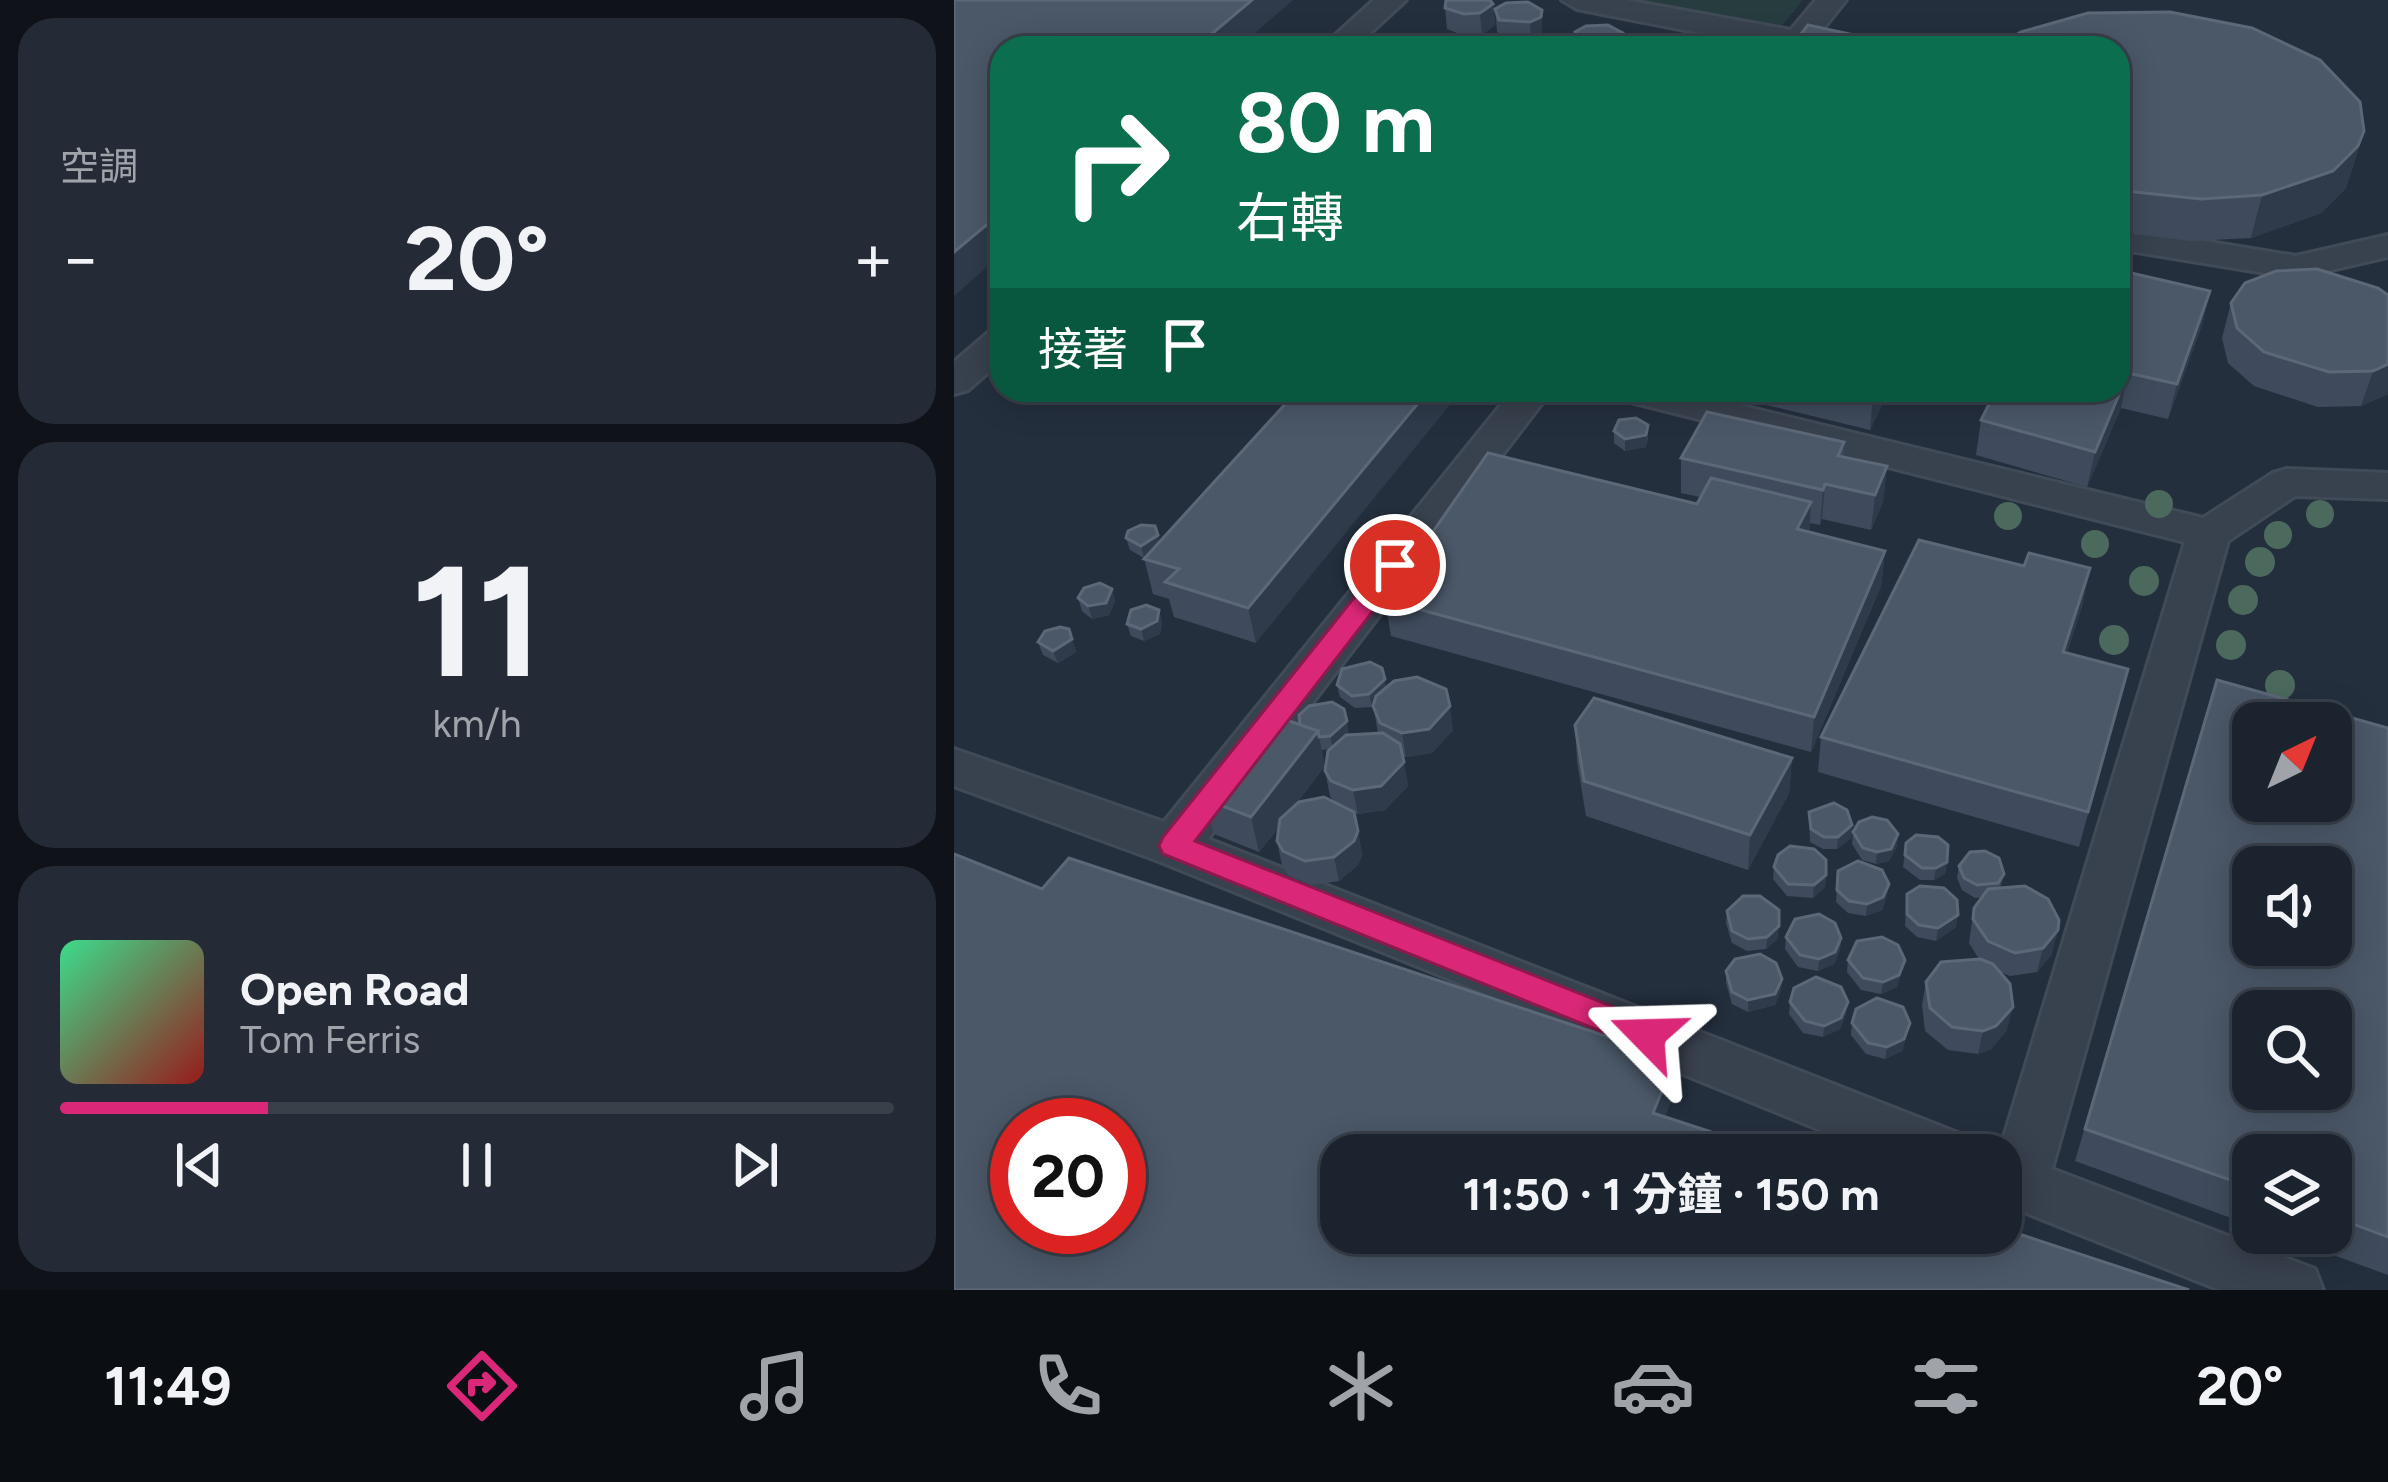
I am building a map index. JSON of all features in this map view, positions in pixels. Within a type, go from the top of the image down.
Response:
[{"type":"lane","points":[[1350,36],[1391,0]]},
{"type":"lane","points":[[1577,0],[1756,36]]},
{"type":"lane","points":[[1802,36],[1831,0]]},
{"type":"lane","points":[[2130,240],[2296,267],[2388,246]]},
{"type":"lane","points":[[954,382],[990,350]]},
{"type":"lane","points":[[1174,846],[1524,402]]},
{"type":"lane","points":[[1677,402],[2210,534]]},
{"type":"lane","points":[[2022,1141],[2210,534],[2287,482],[2388,486]]},
{"type":"lane","points":[[954,767],[1174,846],[1895,1134]]},
{"type":"lane","points":[[2022,1185],[2293,1290]]},
{"type":"green space","points":[[1624,0],[1803,0],[1780,28]]},
{"type":"building","points":[[954,0],[1252,0],[1209,36],[990,36],[990,222],[954,252]]},
{"type":"building","points":[[1446,0],[1490,0],[1493,4],[1480,13],[1464,14],[1445,8]]},
{"type":"building","points":[[1528,2],[1542,10],[1541,17],[1530,22],[1499,20],[1495,9]]},
{"type":"building","points":[[2170,12],[2252,28],[2320,60],[2360,102],[2364,131],[2358,146],[2333,171],[2262,195],[2201,199],[2130,191],[2130,36],[2015,36],[2088,13]]},
{"type":"building","points":[[1608,25],[1623,36],[1577,36],[1575,32]]},
{"type":"building","points":[[1808,25],[1859,36],[1799,36]]},
{"type":"building","points":[[2317,269],[2388,295],[2388,364],[2373,371],[2329,372],[2264,352],[2237,328],[2231,303],[2245,283],[2276,271]]},
{"type":"building","points":[[2130,273],[2210,291],[2177,384],[2130,373]]},
{"type":"building","points":[[1287,402],[1419,402],[1248,608],[1165,582],[1179,569],[1144,559]]},
{"type":"building","points":[[1990,402],[2116,402],[2095,452],[1981,420]]},
{"type":"building","points":[[1707,412],[1844,442],[1838,456],[1887,466],[1875,495],[1825,484],[1823,490],[1681,458]]},
{"type":"building","points":[[1636,418],[1648,425],[1646,435],[1625,439],[1614,431],[1619,420]]},
{"type":"building","points":[[1488,453],[1697,504],[1711,478],[1811,502],[1797,529],[1885,551],[1814,717],[1385,600]]},
{"type":"building","points":[[1155,526],[1158,535],[1141,546],[1126,538],[1128,531]]},
{"type":"building","points":[[1919,540],[2024,566],[2029,553],[2090,568],[2063,652],[2128,669],[2088,812],[1821,737]]},
{"type":"building","points":[[1100,583],[1112,589],[1106,603],[1088,606],[1078,598],[1084,588]]},
{"type":"building","points":[[1146,605],[1159,610],[1157,621],[1141,629],[1127,624],[1131,610]]},
{"type":"building","points":[[1069,629],[1072,639],[1053,651],[1038,642],[1045,631]]},
{"type":"building","points":[[1370,662],[1382,668],[1385,679],[1369,694],[1352,696],[1337,685],[1342,669]]},
{"type":"building","points":[[1417,677],[1446,689],[1450,706],[1429,729],[1402,733],[1380,723],[1373,706],[1376,696],[1394,681]]},
{"type":"building","points":[[2217,680],[2295,702],[2232,702],[2232,822],[2352,822],[2352,718],[2388,728],[2388,1237],[2352,1224],[2352,1134],[2232,1134],[2232,1181],[2085,1129]]},
{"type":"building","points":[[1594,698],[1792,758],[1750,835],[1584,781],[1575,725]]},
{"type":"building","points":[[1332,702],[1344,709],[1347,721],[1330,736],[1319,737],[1318,731],[1300,725],[1299,715],[1309,706]]},
{"type":"building","points":[[1272,715],[1318,731],[1251,817],[1204,799]]},
{"type":"building","points":[[1383,733],[1400,744],[1404,762],[1381,786],[1353,790],[1331,781],[1325,771],[1328,751],[1346,735]]},
{"type":"building","points":[[1324,797],[1354,812],[1358,831],[1354,841],[1334,857],[1305,861],[1283,851],[1277,841],[1280,819],[1299,802]]},
{"type":"building","points":[[1834,803],[1847,810],[1852,825],[1838,837],[1824,837],[1811,829],[1809,812]]},
{"type":"building","points":[[1872,817],[1887,820],[1898,834],[1891,849],[1863,848],[1853,832],[1859,822]]},
{"type":"building","points":[[1916,835],[1938,837],[1948,845],[1947,862],[1922,868],[1905,855],[1906,843]]},
{"type":"building","points":[[1790,846],[1814,849],[1826,860],[1826,875],[1814,885],[1788,884],[1774,867],[1778,855]]},
{"type":"building","points":[[1985,851],[1999,858],[2004,874],[1998,883],[1977,885],[1964,878],[1959,866],[1970,852]]},
{"type":"building","points":[[954,854],[1042,889],[1069,858],[1675,1059],[1653,1113],[1718,1134],[1320,1134],[1320,1254],[2022,1254],[2022,1235],[2189,1290],[954,1290]]},
{"type":"building","points":[[1858,861],[1882,870],[1889,884],[1883,897],[1867,904],[1849,901],[1837,890],[1838,871]]},
{"type":"building","points":[[1920,886],[1944,888],[1957,900],[1958,915],[1938,928],[1919,925],[1907,914],[1907,894]]},
{"type":"building","points":[[2025,886],[2048,899],[2059,920],[2058,930],[2043,948],[2015,953],[1988,941],[1973,919],[1974,908],[1988,889]]},
{"type":"building","points":[[1743,896],[1760,896],[1779,910],[1779,926],[1767,937],[1748,939],[1732,931],[1727,911]]},
{"type":"building","points":[[1819,914],[1835,923],[1841,938],[1835,952],[1819,959],[1800,955],[1786,937],[1795,919]]},
{"type":"building","points":[[1882,937],[1898,945],[1905,960],[1899,975],[1883,982],[1863,978],[1848,960],[1857,941]]},
{"type":"building","points":[[1760,954],[1776,963],[1782,979],[1775,994],[1748,1000],[1732,992],[1726,971],[1735,959]]},
{"type":"building","points":[[1980,959],[1993,964],[2010,984],[2013,1007],[1996,1026],[1983,1031],[1952,1027],[1930,1008],[1926,982],[1941,962]]},
{"type":"building","points":[[1816,977],[1841,987],[1848,1002],[1841,1018],[1824,1026],[1805,1021],[1790,1002],[1794,988]]},
{"type":"building","points":[[1877,998],[1903,1007],[1910,1023],[1904,1039],[1887,1047],[1868,1043],[1852,1023],[1856,1009]]},
{"type":"route","points":[[1395,565],[1174,846],[1647,1035]]}]
